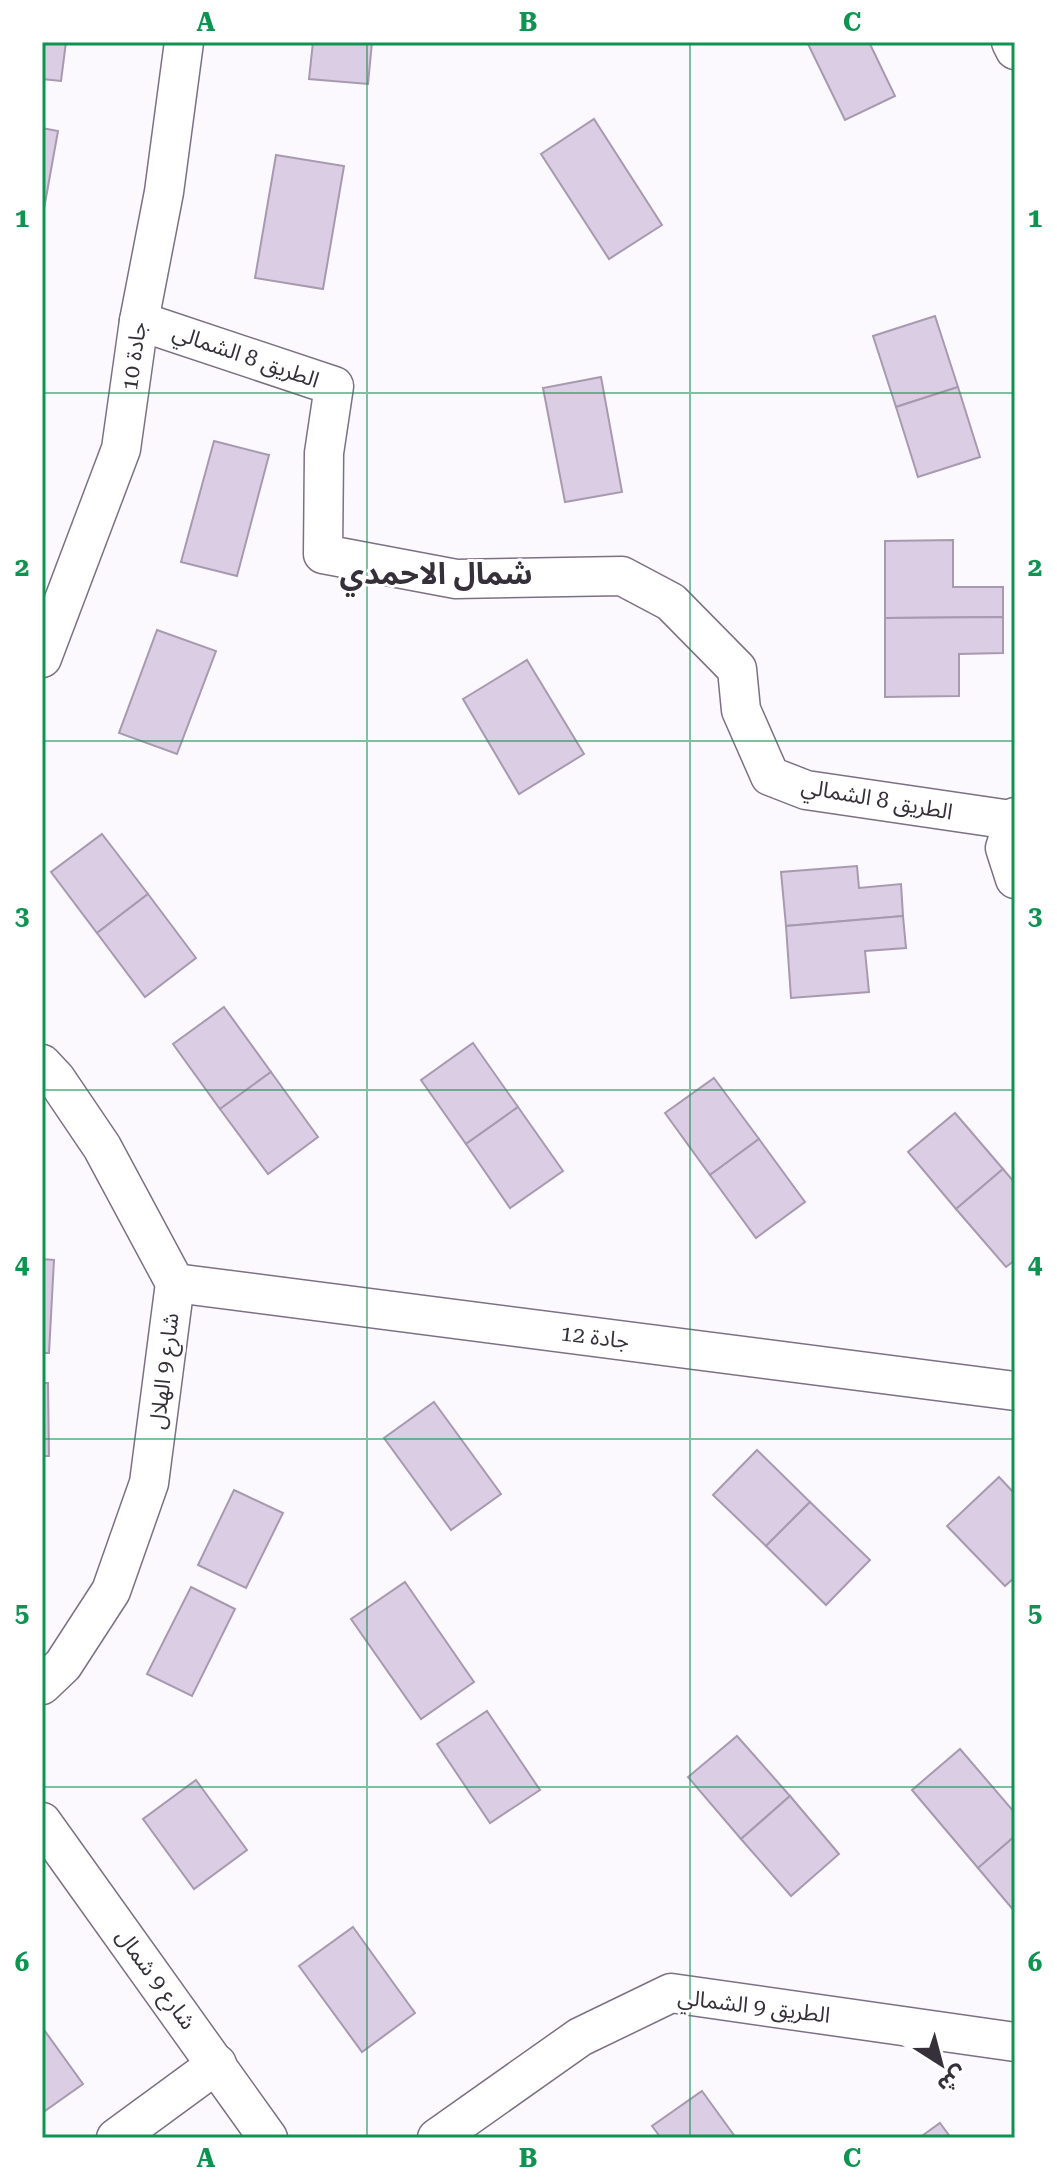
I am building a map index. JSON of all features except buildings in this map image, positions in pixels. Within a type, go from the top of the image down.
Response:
[{"type":"street","name":"جادة 10","points":[[42,658],[121,449],[139,321],[164,192],[184,42]]},
{"type":"street","points":[[1011,42],[1015,50]]},
{"type":"street","name":"الطريق 8 الشمالي","points":[[139,321],[334,386],[324,453],[323,554],[456,579],[622,576],[671,602],[737,669],[741,710],[770,776],[806,790],[1013,819],[1005,848],[1015,879]]},
{"type":"street","name":"شارع 9 الهلال","points":[[42,1064],[56,1079],[102,1147],[175,1283],[149,1483],[111,1591],[63,1665],[42,1685]]},
{"type":"street","name":"جادة 12","points":[[175,1283],[1015,1391]]},
{"type":"street","name":"شارع 9 شمال","points":[[42,1822],[268,2138]]},
{"type":"street","name":"الطريق 9 الشمالي","points":[[437,2138],[580,2037],[671,1993],[1015,2042]]},
{"type":"street","points":[[116,2138],[217,2064]]},
{"type":"district","name":"شمال الاحمدي","points":[[436,573]]}]
